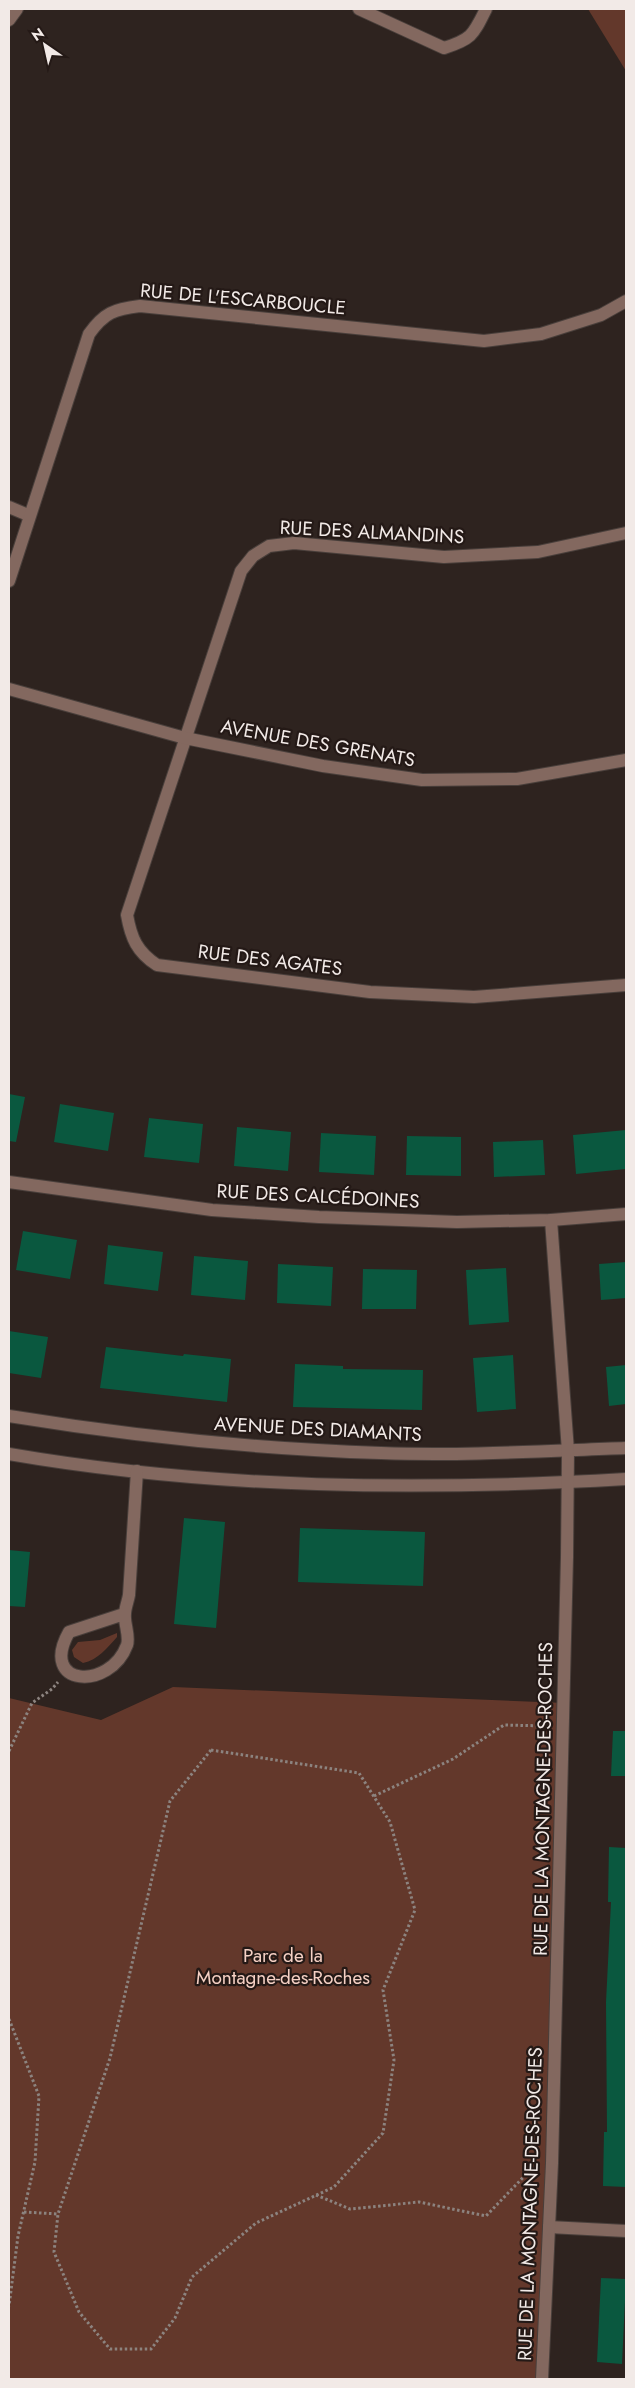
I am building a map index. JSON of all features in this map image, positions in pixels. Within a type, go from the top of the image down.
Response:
[{"type":"street","points":[[9,20],[17,9]]},
{"type":"street","points":[[359,9],[444,48],[466,41],[477,27],[486,9]]},
{"type":"street","name":"RUE DE L'ESCARBOUCLE","points":[[9,581],[28,515],[89,334],[100,318],[119,308],[140,306],[484,341],[541,334],[600,315],[626,301]]},
{"type":"street","points":[[9,507],[28,515]]},
{"type":"street","name":"RUE DES ALMANDINS","points":[[185,738],[241,571],[252,556],[269,546],[294,543],[444,557],[538,552],[626,532]]},
{"type":"street","name":"AVENUE DES GRENATS","points":[[9,689],[185,738],[323,766],[422,780],[517,779],[626,760]]},
{"type":"street","name":"RUE DES AGATES","points":[[185,738],[127,915],[130,932],[136,947],[145,958],[157,965],[370,992],[474,997],[626,985]]},
{"type":"street","name":"RUE DES CALCÉDOINES","points":[[9,1182],[212,1210],[319,1217],[457,1222],[551,1220],[626,1214]]},
{"type":"street","name":"RUE DE LA MONTAGNE-DES-ROCHES","points":[[542,2379],[552,2163],[568,1450],[551,1220]]},
{"type":"street","name":"AVENUE DES DIAMANTS","points":[[9,1416],[185,1441],[290,1450],[410,1454],[503,1454],[626,1448]]},
{"type":"street","points":[[9,1454],[73,1465],[291,1484],[567,1483],[626,1479]]},
{"type":"street","points":[[124,1614],[68,1632],[62,1645],[60,1657],[67,1671],[78,1678],[90,1677],[110,1668],[120,1660],[128,1643],[124,1614],[129,1595],[137,1471]]},
{"type":"street","points":[[549,2227],[626,2231]]},
{"type":"path","points":[[9,1751],[32,1703],[52,1689],[67,1671]]},
{"type":"path","points":[[374,1796],[453,1759],[504,1724],[563,1726]]},
{"type":"path","points":[[211,1750],[359,1773],[374,1796],[390,1822],[415,1910],[383,1990],[394,2060],[383,2133],[334,2186],[256,2223],[192,2277],[175,2318],[151,2349],[110,2349],[79,2312],[54,2252],[58,2214],[110,2058],[170,1801],[211,1750]]},
{"type":"path","points":[[9,2019],[39,2096],[35,2162],[18,2236],[9,2306]]},
{"type":"path","points":[[316,2195],[350,2209],[419,2202],[486,2216],[536,2164],[552,2163]]},
{"type":"path","points":[[24,2212],[58,2214]]},
{"type":"green space","points":[[588,9],[626,9],[626,71]]},
{"type":"green space","points":[[117,1633],[117,1637],[110,1645],[93,1659],[83,1663],[74,1657],[72,1650],[78,1642],[100,1640]]},
{"type":"green space","name":"Parc de la Montagne-des-Roches","points":[[173,1687],[565,1703],[542,2379],[9,2379],[9,1698],[101,1720]]},
{"type":"building","points":[[9,1094],[25,1097],[16,1142],[9,1141]]},
{"type":"building","points":[[60,1104],[114,1113],[108,1151],[54,1142]]},
{"type":"building","points":[[149,1118],[203,1124],[199,1163],[144,1157]]},
{"type":"building","points":[[237,1127],[291,1132],[288,1171],[234,1166]]},
{"type":"building","points":[[626,1130],[626,1169],[576,1174],[573,1135]]},
{"type":"building","points":[[321,1133],[376,1136],[374,1175],[319,1172]]},
{"type":"building","points":[[407,1136],[461,1137],[461,1176],[406,1175]]},
{"type":"building","points":[[543,1140],[545,1175],[494,1177],[493,1142]]},
{"type":"building","points":[[23,1231],[77,1240],[70,1279],[16,1270]]},
{"type":"building","points":[[108,1245],[163,1252],[158,1291],[104,1284]]},
{"type":"building","points":[[194,1256],[248,1261],[245,1300],[191,1295]]},
{"type":"building","points":[[626,1262],[626,1298],[601,1300],[599,1264]]},
{"type":"building","points":[[278,1264],[333,1267],[331,1306],[277,1303]]},
{"type":"building","points":[[506,1268],[509,1322],[469,1325],[466,1270]]},
{"type":"building","points":[[363,1269],[417,1270],[416,1309],[362,1309]]},
{"type":"building","points":[[9,1331],[48,1337],[41,1378],[9,1373]]},
{"type":"building","points":[[106,1347],[183,1356],[184,1354],[231,1359],[227,1402],[100,1388]]},
{"type":"building","points":[[513,1355],[516,1409],[477,1412],[473,1358]]},
{"type":"building","points":[[295,1364],[343,1366],[343,1369],[423,1370],[422,1410],[293,1407]]},
{"type":"building","points":[[626,1365],[626,1404],[609,1406],[606,1367]]},
{"type":"building","points":[[184,1518],[225,1522],[216,1628],[174,1624]]},
{"type":"building","points":[[300,1528],[425,1532],[423,1586],[298,1582]]},
{"type":"building","points":[[9,1550],[30,1552],[25,1607],[9,1606]]},
{"type":"building","points":[[613,1731],[626,1731],[626,1776],[611,1776]]},
{"type":"building","points":[[609,1847],[626,1848],[626,2187],[603,2186],[604,2132],[607,2132],[606,2002],[611,1902],[608,1902]]},
{"type":"building","points":[[601,2278],[626,2279],[622,2364],[597,2362]]}]
